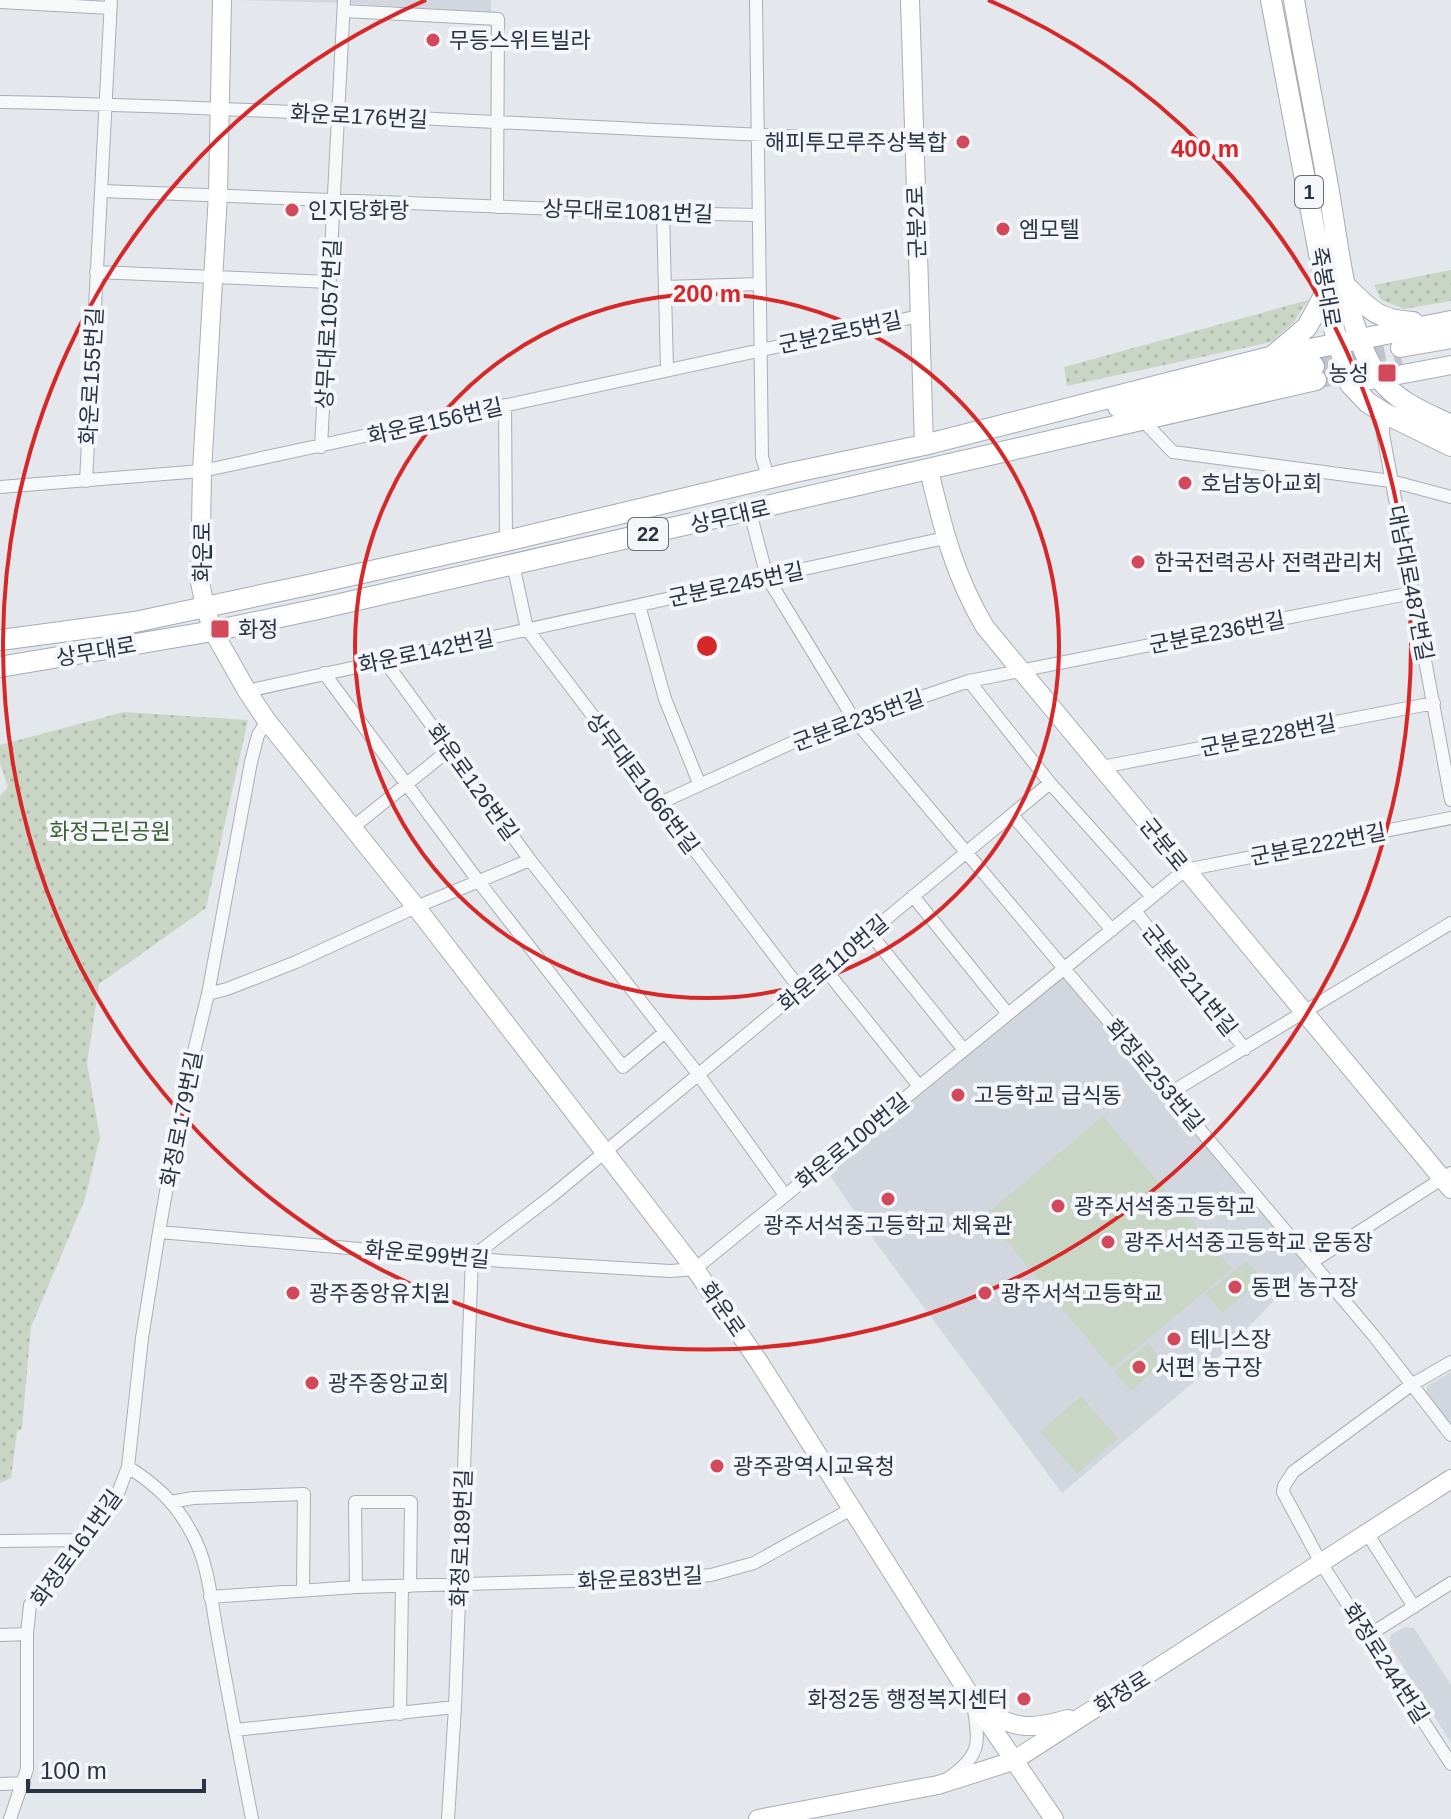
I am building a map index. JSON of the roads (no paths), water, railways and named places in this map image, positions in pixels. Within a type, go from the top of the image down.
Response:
[{"type":"main road","name":"죽봉대로","points":[[1271,0],[1336,288],[1359,339]]},
{"type":"main road","name":"죽봉대로","points":[[1294,0],[1336,288],[1337,342],[1350,384]]},
{"type":"main road","points":[[1270,357],[1297,338],[1336,288],[1385,319],[1446,328]]},
{"type":"main road","points":[[1359,339],[1446,328]]},
{"type":"main road","name":"22","points":[[1060,408],[1270,357],[1359,339]]},
{"type":"main road","name":"1","points":[[1359,339],[1379,379],[1410,406],[1451,425]]},
{"type":"main road","name":"상무대로","points":[[0,640],[135,622],[205,607],[924,445],[1060,408],[1081,415],[1315,373],[750,512],[213,631],[0,667]]},
{"type":"main road","points":[[1350,384],[1367,402],[1384,413],[1451,446]]},
{"type":"main road","name":"22","points":[[1082,432],[1098,437],[1350,384]]},
{"type":"street","name":"화운로","points":[[222,0],[218,194],[202,471],[200,582],[213,631],[267,721],[606,1150],[695,1269],[759,1362],[973,1700],[1054,1819]]},
{"type":"street","points":[[756,0],[762,457],[769,480]]},
{"type":"street","name":"군분2로","points":[[910,0],[924,445]]},
{"type":"street","points":[[0,2],[110,4]]},
{"type":"street","name":"화운로155번길","points":[[86,481],[110,4]]},
{"type":"street","points":[[102,191],[497,207],[498,19],[344,5]]},
{"type":"street","name":"상무대로1057번길","points":[[321,447],[344,5]]},
{"type":"street","name":"화운로176번길","points":[[0,102],[221,108],[757,136],[914,141]]},
{"type":"street","name":"상무대로1081번길","points":[[497,207],[758,215]]},
{"type":"street","points":[[663,213],[667,369]]},
{"type":"street","points":[[96,272],[330,282]]},
{"type":"street","points":[[665,287],[759,284]]},
{"type":"street","name":"군분2로5번길","points":[[761,349],[919,316]]},
{"type":"street","points":[[1446,328],[1401,355],[1451,353]]},
{"type":"street","name":"화운로156번길","points":[[202,471],[761,349]]},
{"type":"street","points":[[1350,384],[1451,365]]},
{"type":"street","points":[[505,405],[506,541]]},
{"type":"street","name":"대남대로487번길","points":[[1384,413],[1383,434],[1412,593],[1434,703],[1446,734],[1451,800]]},
{"type":"street","points":[[1149,427],[1173,452],[1391,481],[1451,497]]},
{"type":"street","name":"군분로","points":[[929,470],[945,538],[966,594],[985,627],[1302,1012],[1448,1180]]},
{"type":"street","points":[[0,487],[202,471]]},
{"type":"street","name":"화정로253번길","points":[[750,512],[767,577],[853,718],[1312,1262],[1451,1435]]},
{"type":"street","name":"군분로245번길","points":[[527,629],[945,538]]},
{"type":"street","name":"상무대로1066번길","points":[[513,564],[527,629],[800,989]]},
{"type":"street","name":"군분로236번길","points":[[1020,670],[1412,593]]},
{"type":"street","points":[[639,605],[665,699],[699,783]]},
{"type":"street","name":"화운로142번길","points":[[247,691],[527,629]]},
{"type":"street","name":"화운로126번길","points":[[208,994],[296,962],[416,907],[530,860],[384,660]]},
{"type":"street","name":"군분로235번길","points":[[660,803],[699,783],[853,718],[969,681],[1020,670]]},
{"type":"street","name":"화운로142번길","points":[[324,673],[406,784]]},
{"type":"street","points":[[969,681],[1050,783],[1152,897]]},
{"type":"street","name":"군분로228번길","points":[[1102,767],[1434,703]]},
{"type":"street","name":"화정로179번길","points":[[128,1467],[142,1338],[182,1101],[208,994],[251,762],[258,735],[267,721]]},
{"type":"street","points":[[352,828],[449,750]]},
{"type":"street","name":"화운로110번길","points":[[472,1257],[553,1195],[1050,783]]},
{"type":"street","points":[[406,784],[623,1067],[665,1032]]},
{"type":"street","points":[[1012,815],[1112,930]]},
{"type":"street","name":"군분로222번길","points":[[1185,870],[1451,818]]},
{"type":"street","points":[[530,860],[698,1074]]},
{"type":"street","name":"화운로100번길","points":[[695,1269],[1185,870]]},
{"type":"street","points":[[913,896],[1008,1014]]},
{"type":"street","name":"군분로211번길","points":[[1135,911],[1245,1049]]},
{"type":"street","name":"군분로211번길","points":[[1170,1093],[1451,923]]},
{"type":"street","points":[[869,932],[964,1050]]},
{"type":"street","name":"화운로100번길","points":[[825,969],[919,1086]]},
{"type":"street","name":"화운로100번길","points":[[698,1074],[785,1195]]},
{"type":"street","points":[[1312,1262],[1448,1180]]},
{"type":"street","name":"화운로99번길","points":[[159,1232],[655,1270],[695,1269]]},
{"type":"street","name":"화정로189번길","points":[[448,1819],[472,1257]]},
{"type":"street","points":[[1411,1385],[1451,1362]]},
{"type":"street","name":"화정로244번길","points":[[1411,1385],[1293,1472],[1283,1492],[1321,1563],[1451,1764]]},
{"type":"street","points":[[128,1467],[160,1490],[193,1534],[210,1597],[252,1819]]},
{"type":"street","name":"화정로161번길","points":[[10,1819],[24,1783],[28,1758],[27,1634],[30,1605],[118,1493],[128,1467]]},
{"type":"street","name":"화정로","points":[[758,1819],[938,1785],[1013,1761],[1451,1479]]},
{"type":"street","points":[[171,1502],[193,1498],[304,1494],[303,1590]]},
{"type":"street","points":[[356,1587],[355,1502],[411,1502],[400,1714]]},
{"type":"street","name":"화운로83번길","points":[[210,1597],[356,1587],[711,1575],[754,1563],[853,1508]]},
{"type":"street","points":[[1367,1533],[1414,1607]]},
{"type":"street","points":[[0,1541],[83,1540]]},
{"type":"street","points":[[1369,1635],[1450,1584]]},
{"type":"street","points":[[0,1635],[27,1634]]},
{"type":"street","points":[[973,1700],[997,1718],[1024,1726],[1046,1726],[1087,1714]]},
{"type":"street","points":[[938,1785],[965,1766],[978,1747],[973,1700]]},
{"type":"street","points":[[235,1730],[455,1707]]},
{"type":"street","points":[[0,1784],[24,1783]]},
{"type":"tunnel","points":[[1314,366],[1400,348]]},
{"type":"tunnel","points":[[1316,380],[1402,362]]},
{"type":"place","name":"무등스위트빌라","points":[[433,40]]},
{"type":"place","name":"해피투모루주상복합","points":[[963,142]]},
{"type":"place","name":"인지당화랑","points":[[292,210]]},
{"type":"place","name":"엠모텔","points":[[1003,229]]},
{"type":"place","name":"농성","points":[[1387,373]]},
{"type":"place","name":"호남농아교회","points":[[1185,483]]},
{"type":"place","name":"한국전력공사 전력관리처","points":[[1138,562]]},
{"type":"place","name":"화정","points":[[220,629]]},
{"type":"place","name":"고등학교 급식동","points":[[958,1095]]},
{"type":"place","name":"광주서석중고등학교 체육관","points":[[888,1199]]},
{"type":"place","name":"광주서석중고등학교","points":[[1058,1206]]},
{"type":"place","name":"광주서석중고등학교 운동장","points":[[1108,1242]]},
{"type":"place","name":"동편 농구장","points":[[1235,1287]]},
{"type":"place","name":"광주중앙유치원","points":[[293,1293]]},
{"type":"place","name":"광주서석고등학교","points":[[985,1293]]},
{"type":"place","name":"테니스장","points":[[1174,1339]]},
{"type":"place","name":"서편 농구장","points":[[1139,1367]]},
{"type":"place","name":"광주중앙교회","points":[[312,1383]]},
{"type":"place","name":"광주광역시교육청","points":[[717,1466]]},
{"type":"place","name":"화정2동 행정복지센터","points":[[1024,1699]]},
{"type":"park label","name":"화정근린공원","points":[[110,831]]}]
